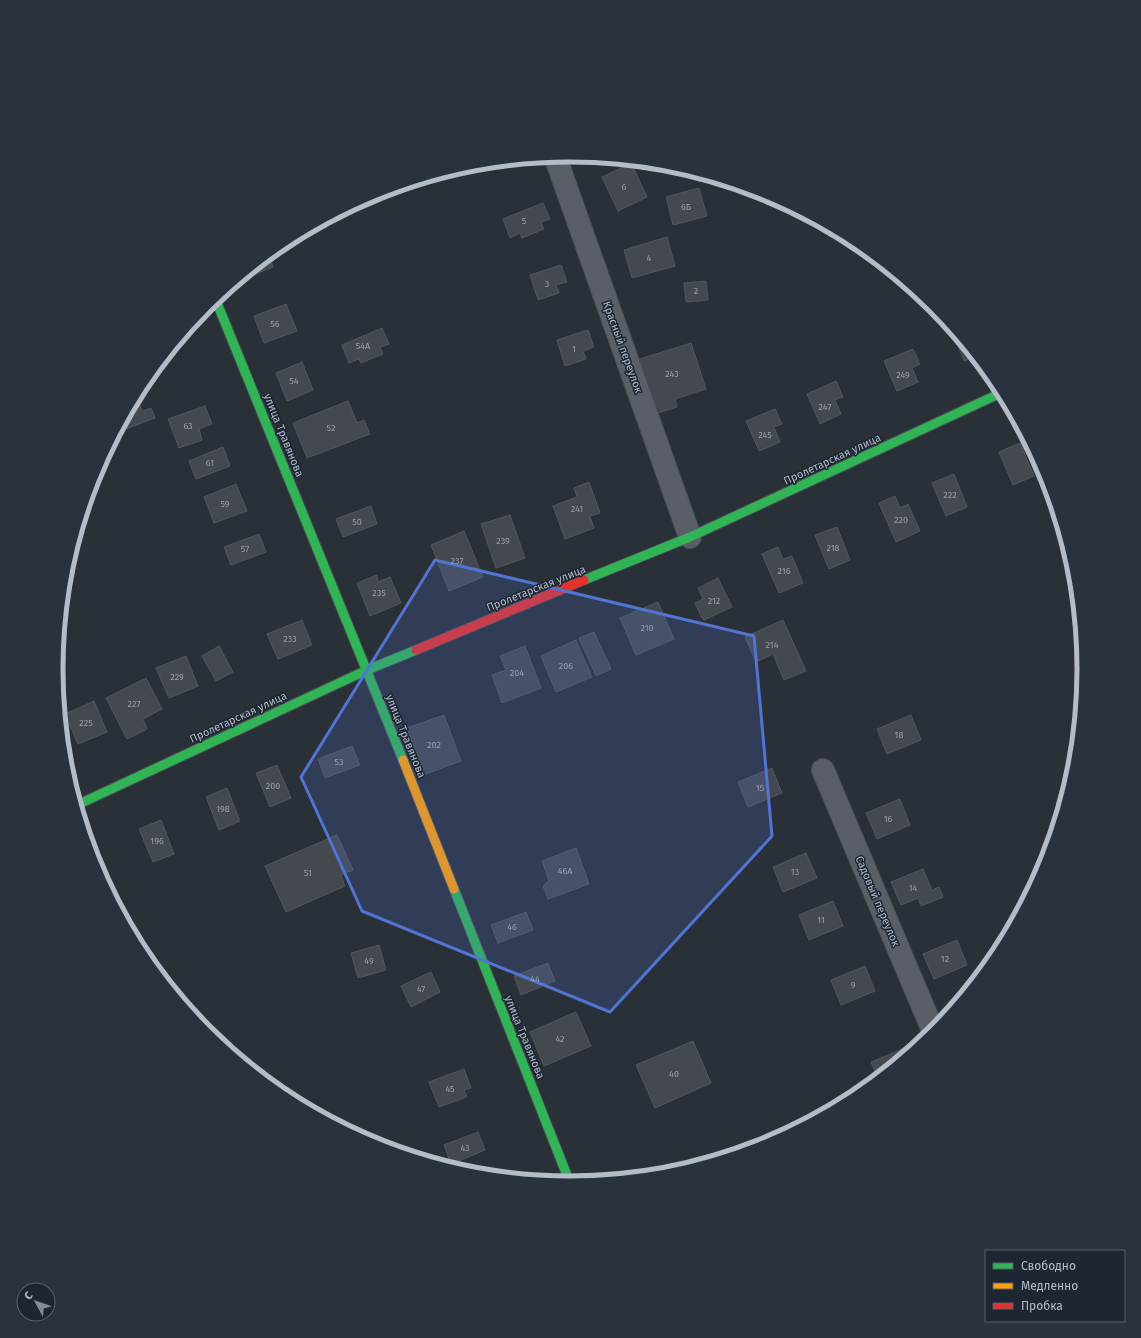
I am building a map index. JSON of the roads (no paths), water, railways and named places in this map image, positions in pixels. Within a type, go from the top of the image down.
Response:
[{"type":"street","name":"Красный переулок","points":[[557,162],[690,537]]},
{"type":"street","name":"улица Травянова","points":[[218,305],[367,670],[567,1176]]},
{"type":"street","name":"Пролетарская улица","points":[[81,803],[367,670],[690,537],[997,395]]},
{"type":"street","name":"Садовый переулок","points":[[823,770],[931,1026]]}]
